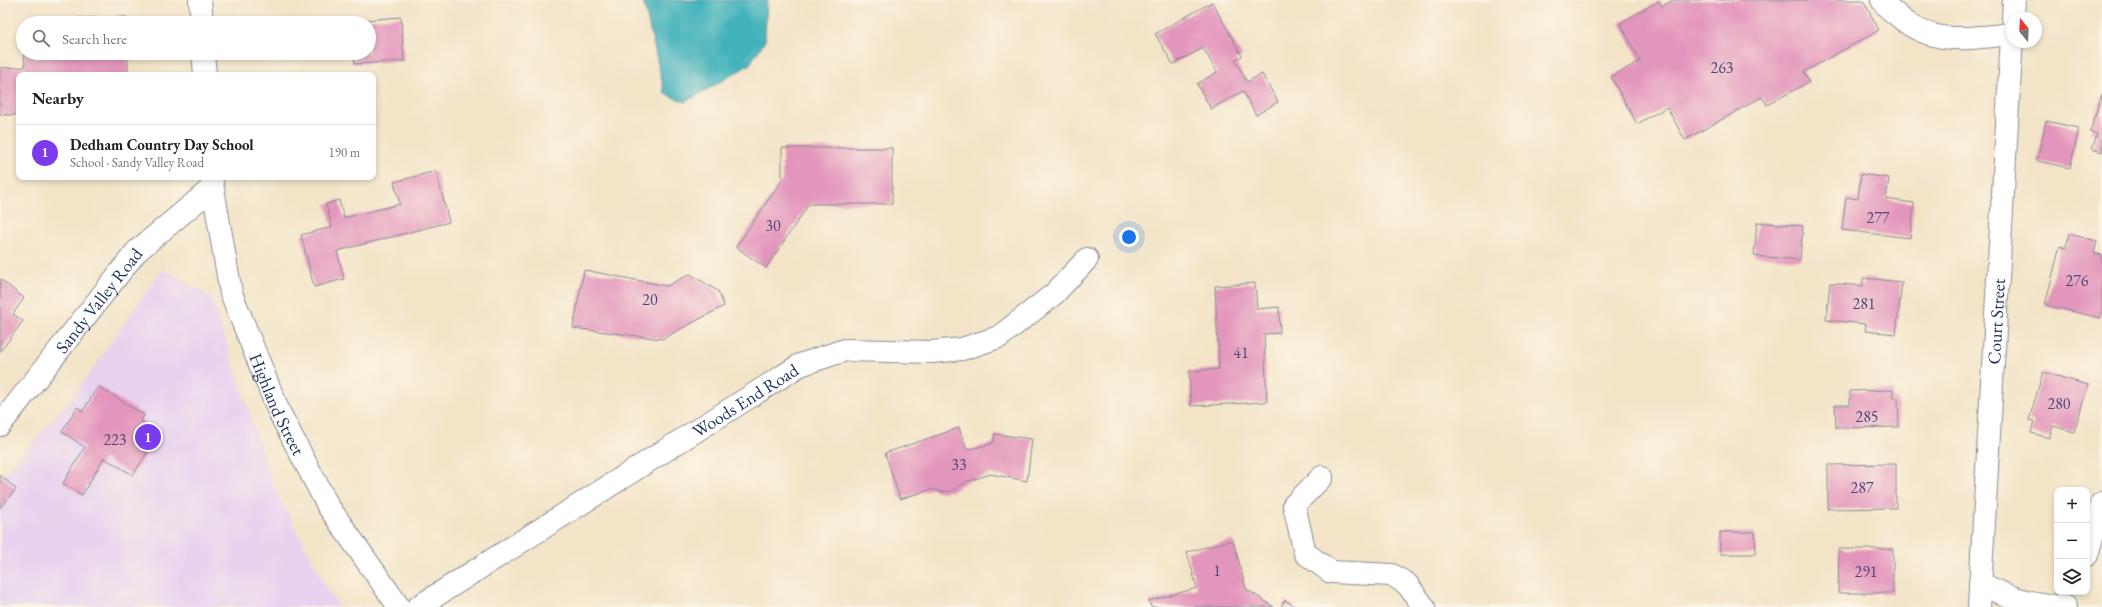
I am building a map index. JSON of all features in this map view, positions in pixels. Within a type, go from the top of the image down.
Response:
[{"type":"street","points":[[200,0],[201,16]]},
{"type":"street","points":[[1882,0],[1906,23],[1926,34],[1947,38],[2006,36]]},
{"type":"street","points":[[2013,12],[2014,0]]},
{"type":"street","name":"Court Street","points":[[1979,607],[2011,48]]},
{"type":"street","points":[[204,60],[205,72]]},
{"type":"street","name":"Sandy Valley Road","points":[[0,425],[136,252],[211,183]]},
{"type":"street","name":"Highland Street","points":[[211,183],[232,293],[279,412],[328,506],[398,607]]},
{"type":"street","name":"Woods End Road","points":[[418,607],[800,365],[845,350],[932,352],[962,349],[999,337],[1054,294],[1088,259]]},
{"type":"street","points":[[1322,477],[1294,505],[1305,553],[1331,572],[1392,575],[1407,584],[1424,607]]},
{"type":"street","points":[[2090,545],[2102,503]]},
{"type":"street","points":[[1980,583],[2003,596],[2043,605],[2066,607]]},
{"type":"street","points":[[2072,607],[2075,595]]},
{"type":"shaded area","points":[[163,269],[211,297],[275,489],[328,590],[339,607],[0,607],[0,480],[75,394]]},
{"type":"water","points":[[643,0],[767,0],[765,41],[749,65],[685,102],[665,94]]},
{"type":"building","points":[[1673,0],[1863,0],[1879,30],[1804,72],[1809,82],[1767,105],[1762,97],[1685,140],[1667,107],[1637,124],[1611,77],[1640,61],[1620,23],[1659,1],[1662,6]]},
{"type":"building","points":[[1212,2],[1242,56],[1235,60],[1247,82],[1262,74],[1278,102],[1256,115],[1243,91],[1211,109],[1197,84],[1217,72],[1203,48],[1173,64],[1155,34]]},
{"type":"building","points":[[401,17],[404,61],[355,64],[355,60],[376,60],[376,19]]},
{"type":"building","points":[[24,60],[128,60],[128,72],[16,72],[16,115],[0,115],[0,68],[25,67]]},
{"type":"building","points":[[2102,94],[2102,152],[2092,149],[2097,134],[2090,132]]},
{"type":"building","points":[[2046,121],[2079,128],[2070,168],[2037,161]]},
{"type":"building","points":[[782,148],[892,148],[892,204],[809,204],[766,268],[736,247],[782,180]]},
{"type":"building","points":[[436,171],[449,222],[337,251],[344,279],[314,287],[301,235],[332,227],[326,204],[339,200],[344,218],[400,204],[394,182]]},
{"type":"building","points":[[1861,174],[1889,178],[1886,199],[1914,203],[1910,238],[1842,230],[1846,197],[1858,199]]},
{"type":"building","points":[[1757,222],[1803,226],[1800,260],[1754,256]]},
{"type":"building","points":[[2069,234],[2097,241],[2094,253],[2102,255],[2102,310],[2100,318],[2045,305],[2060,246],[2066,248]]},
{"type":"building","points":[[584,270],[667,286],[690,274],[718,291],[724,306],[662,339],[573,328]]},
{"type":"building","points":[[1863,278],[1902,282],[1896,334],[1865,331],[1866,324],[1826,320],[1830,283],[1863,286]]},
{"type":"building","points":[[0,279],[24,298],[13,314],[23,321],[0,352]]},
{"type":"building","points":[[1255,283],[1257,309],[1279,307],[1280,333],[1264,334],[1267,402],[1191,406],[1189,371],[1219,369],[1215,286]]},
{"type":"building","points":[[2043,372],[2088,385],[2074,432],[2053,426],[2049,438],[2031,433],[2034,421],[2029,420]]},
{"type":"building","points":[[98,386],[144,415],[141,421],[160,432],[133,475],[104,458],[82,495],[63,483],[85,447],[62,432],[77,407],[83,411]]},
{"type":"building","points":[[1893,390],[1893,398],[1898,398],[1899,427],[1836,428],[1835,405],[1850,405],[1850,391]]},
{"type":"building","points":[[959,428],[967,450],[993,443],[995,434],[1032,439],[1027,481],[990,474],[966,482],[952,491],[941,492],[932,489],[900,499],[885,453]]},
{"type":"building","points":[[1896,464],[1896,508],[1828,509],[1828,465]]},
{"type":"building","points":[[0,475],[16,489],[0,508]]},
{"type":"building","points":[[1720,532],[1755,532],[1756,554],[1720,554]]},
{"type":"building","points":[[1233,540],[1246,589],[1274,607],[1151,607],[1149,601],[1197,588],[1187,552]]},
{"type":"building","points":[[1839,549],[1893,549],[1893,593],[1838,593]]},
{"type":"building","points":[[1285,600],[1296,607],[1281,607]]},
{"type":"place","name":"Dedham Country Day School","points":[[148,437]]}]
